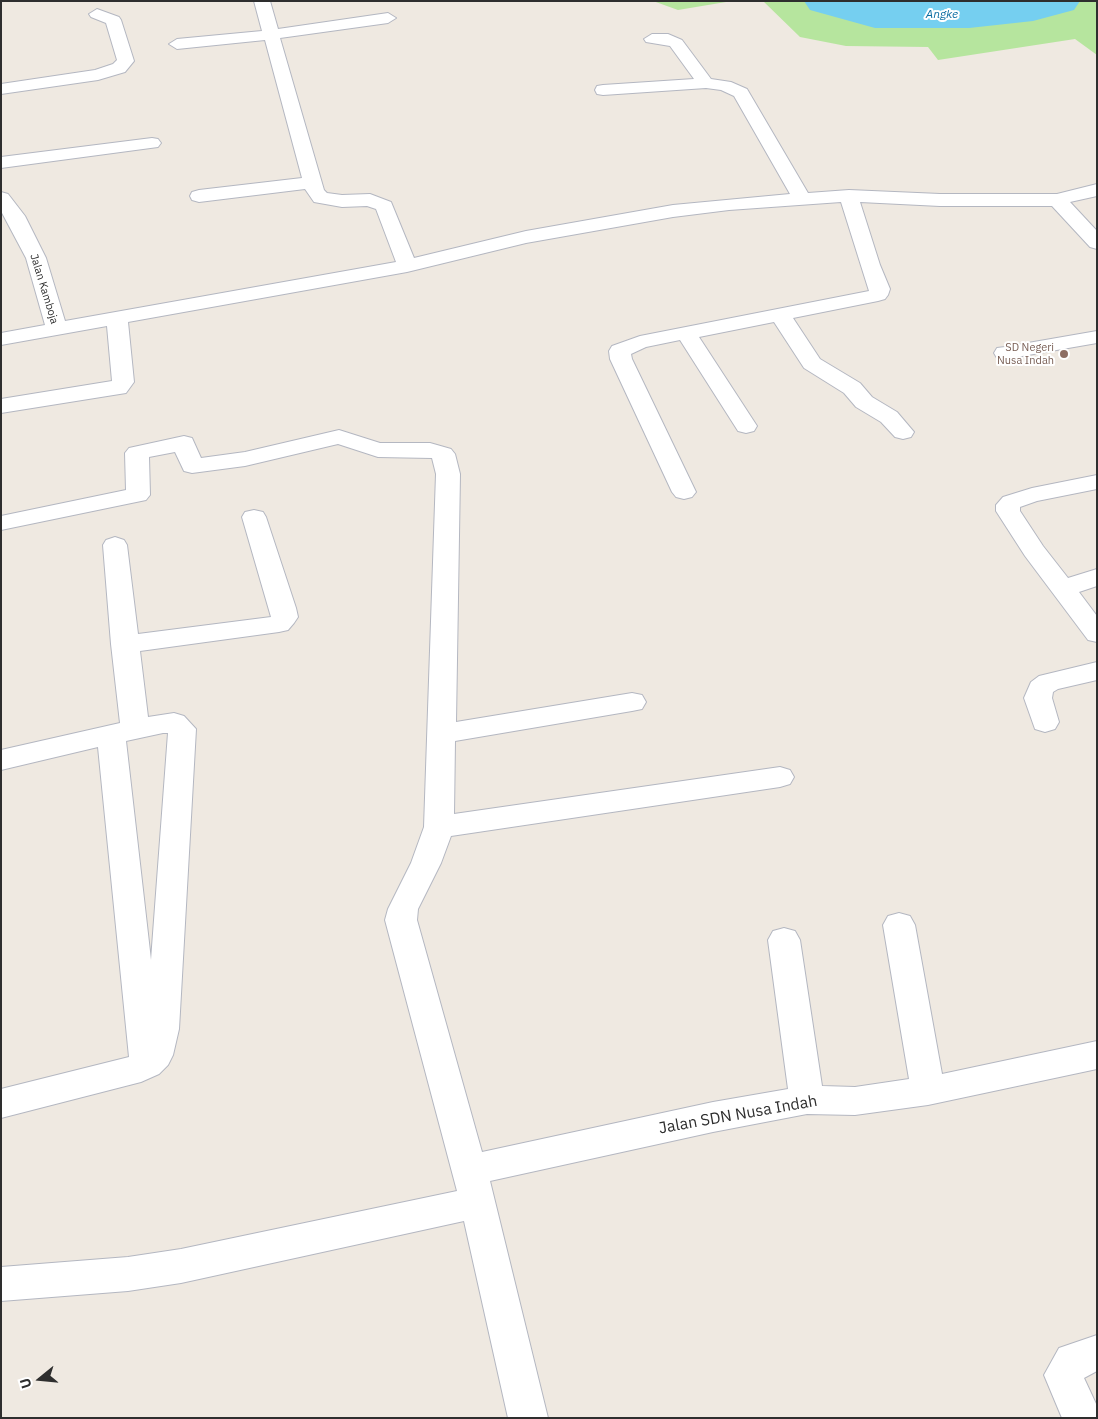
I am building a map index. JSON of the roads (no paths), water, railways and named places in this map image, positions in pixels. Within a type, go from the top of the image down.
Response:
[{"type":"street","points":[[262,1],[311,183],[321,198],[342,201],[370,200],[384,206],[407,266]]},
{"type":"street","points":[[1,89],[98,75],[119,68],[126,62],[113,20],[98,14]]},
{"type":"street","points":[[178,44],[271,35],[388,18]]},
{"type":"street","points":[[652,39],[668,40],[676,43],[706,83]]},
{"type":"street","points":[[603,90],[706,83],[725,86],[740,93],[801,198]]},
{"type":"street","points":[[1,163],[152,143]]},
{"type":"street","points":[[199,196],[311,183]]},
{"type":"street","points":[[1,339],[407,266],[526,237],[608,222],[729,204],[849,196],[940,200],[1057,200],[1097,190]]},
{"type":"street","points":[[684,492],[621,359],[620,351],[640,342],[781,316],[878,295],[880,289],[870,265],[849,196]]},
{"type":"street","name":"Jalan Kamboja","points":[[1,198],[15,216],[36,258],[57,330]]},
{"type":"street","points":[[1057,200],[1097,243]]},
{"type":"street","points":[[781,316],[812,363],[847,384],[864,402],[890,417],[903,432]]},
{"type":"street","points":[[1,406],[118,388],[123,382],[117,319]]},
{"type":"street","points":[[686,333],[746,426]]},
{"type":"street","points":[[1005,353],[1097,336]]},
{"type":"street","points":[[1,523],[138,494],[137,453],[184,443],[192,466],[245,458],[339,436],[378,450],[430,450],[442,454],[448,474],[439,827],[426,864],[403,909],[401,920],[473,1186],[528,1418]]},
{"type":"street","points":[[1097,482],[1032,495],[1008,505],[1010,516],[1097,634]]},
{"type":"street","points":[[124,644],[280,624],[285,617],[283,608],[254,517]]},
{"type":"street","points":[[115,544],[124,644],[123,732],[147,1064]]},
{"type":"street","points":[[1063,589],[1097,577]]},
{"type":"street","points":[[1045,722],[1038,698],[1041,688],[1050,682],[1097,671]]},
{"type":"street","points":[[442,734],[632,702]]},
{"type":"street","points":[[1,760],[163,723],[174,723],[182,729],[163,1029],[156,1055],[147,1064],[129,1072],[1,1104]]},
{"type":"street","points":[[439,827],[780,777]]},
{"type":"street","points":[[899,925],[928,1091]]},
{"type":"street","points":[[784,940],[807,1100]]},
{"type":"street","name":"Jalan SDN Nusa Indah","points":[[1,1284],[128,1274],[181,1266],[473,1186],[712,1117],[807,1100],[855,1101],[928,1091],[1097,1055]]},
{"type":"street","points":[[1082,1418],[1063,1375],[1073,1361],[1097,1353]]},
{"type":"waterway","name":"Angke","points":[[825,1],[875,15],[969,15],[1033,8],[1059,1]]},
{"type":"place","name":"SD Negeri Nusa Indah","points":[[1064,354]]}]
